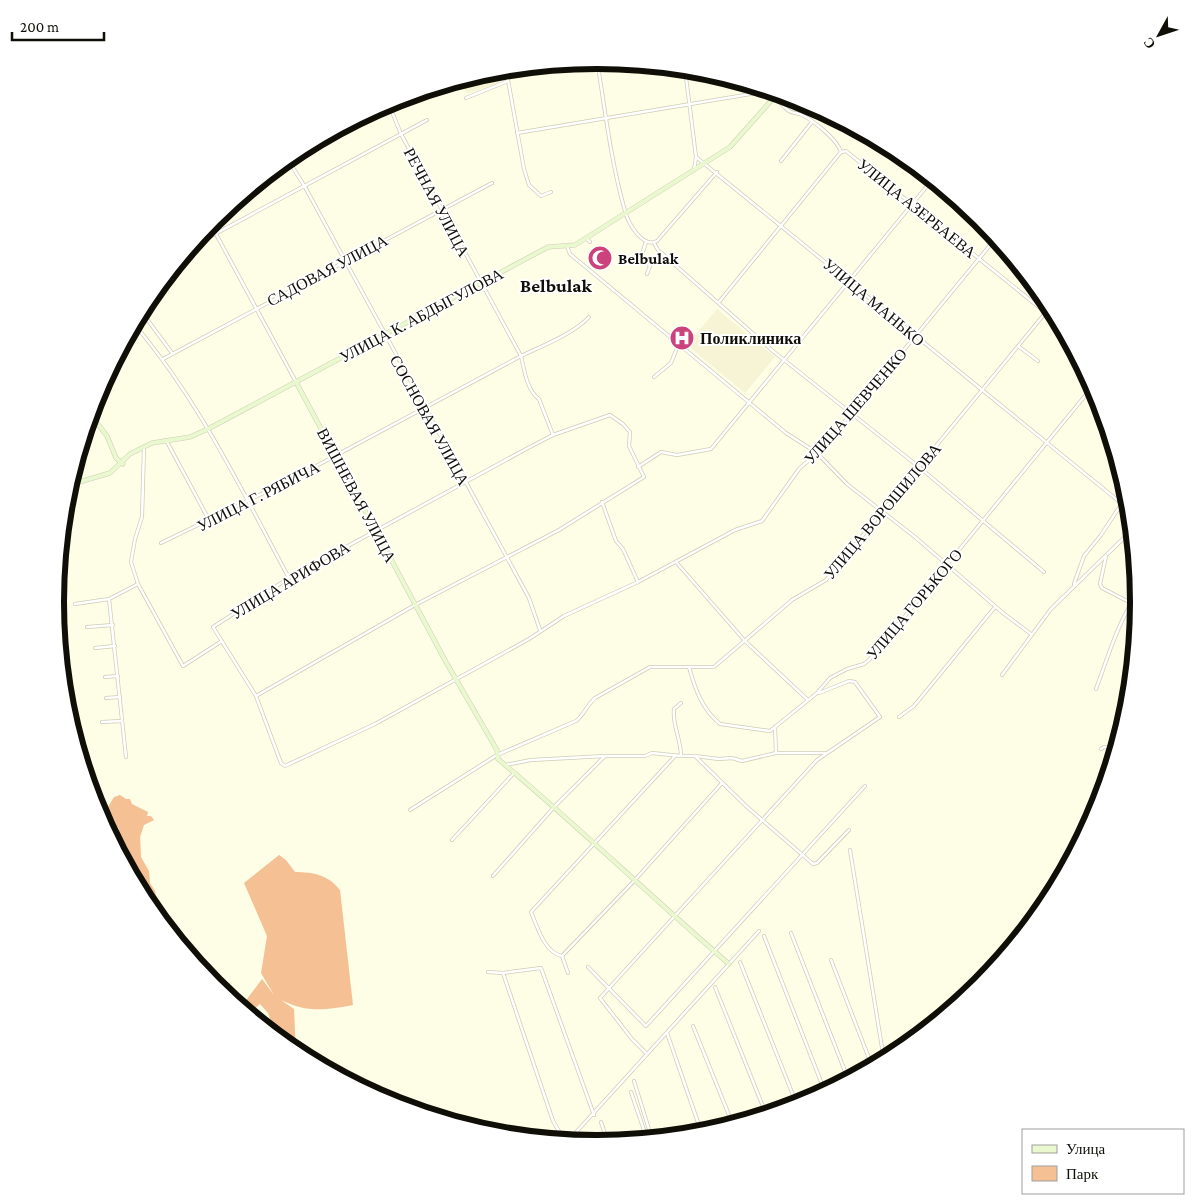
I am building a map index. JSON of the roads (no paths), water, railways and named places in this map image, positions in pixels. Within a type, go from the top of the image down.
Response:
[{"type":"street","points":[[598,69],[625,214],[641,239],[654,243]]},
{"type":"street","points":[[507,76],[517,133],[529,185],[541,196],[551,192]]},
{"type":"street","points":[[686,76],[696,157],[694,170]]},
{"type":"street","points":[[466,98],[508,81]]},
{"type":"street","points":[[517,133],[756,93]]},
{"type":"street","name":"УЛИЦА К. АБДЫГУЛОВА","points":[[78,483],[102,477],[122,464],[130,454],[144,447],[166,440],[190,437],[208,429],[548,247],[575,245],[730,148],[772,99]]},
{"type":"street","name":"УЛИЦА АЗЕРБАЕВА","points":[[782,102],[789,111],[802,115],[812,122],[839,145],[841,152],[846,151],[980,258],[1044,312]]},
{"type":"street","name":"РЕЧНАЯ УЛИЦА","points":[[391,110],[401,134],[440,209],[520,356],[534,396],[540,399],[553,435]]},
{"type":"street","points":[[206,239],[427,120]]},
{"type":"street","points":[[781,161],[812,122]]},
{"type":"street","points":[[718,303],[841,152]]},
{"type":"street","name":"УЛИЦА МАНЬКО","points":[[696,157],[782,225],[981,391],[1121,504]]},
{"type":"street","name":"СОСНОВАЯ УЛИЦА","points":[[292,165],[464,483],[529,598],[540,630]]},
{"type":"street","points":[[654,243],[717,172]]},
{"type":"street","name":"САДОВАЯ УЛИЦА","points":[[163,359],[440,209],[492,183]]},
{"type":"street","points":[[144,447],[142,517],[135,539],[131,562],[138,584],[183,666],[222,641],[256,696],[415,605],[559,530],[644,477],[638,468],[661,452],[677,455],[711,449],[929,184]]},
{"type":"street","name":"ВИШНЕВАЯ УЛИЦА","points":[[216,234],[415,605],[496,750],[496,755],[505,765],[515,771],[555,806],[675,918],[729,964]]},
{"type":"street","points":[[586,238],[590,242]]},
{"type":"street","points":[[646,242],[642,254],[650,266],[647,274]]},
{"type":"street","points":[[654,243],[658,250],[785,360],[919,467],[1044,572]]},
{"type":"street","name":"УЛИЦА ШЕВЧЕНКО","points":[[256,696],[281,764],[285,766],[375,724],[455,678],[529,639],[564,616],[638,582],[723,536],[762,521],[799,469],[817,453],[852,413],[992,243]]},
{"type":"street","points":[[567,246],[570,254],[587,269],[751,402],[786,433],[817,453],[836,474],[915,537],[995,607],[1031,634]]},
{"type":"street","name":"УЛИЦА ВОРОШИЛОВА","points":[[410,810],[496,755],[576,721],[581,717],[587,705],[595,698],[650,667],[714,667],[792,600],[826,580],[1045,313]]},
{"type":"street","name":"УЛИЦА Г. РЯБИЧА","points":[[161,543],[248,502],[520,356],[545,346],[579,326],[589,317]]},
{"type":"street","points":[[146,318],[172,353]]},
{"type":"street","points":[[139,330],[163,359],[208,429],[289,578]]},
{"type":"street","points":[[654,377],[671,363],[679,343]]},
{"type":"street","points":[[1018,346],[1038,361]]},
{"type":"street","name":"УЛИЦА ГОРЬКОГО","points":[[775,727],[808,701],[837,673],[864,664],[869,660],[1088,393]]},
{"type":"street","name":"УЛИЦА АРИФОВА","points":[[222,641],[213,627],[289,578],[553,435],[610,415],[624,424],[630,432],[628,446],[638,468]]},
{"type":"street","points":[[95,422],[106,436],[116,458],[122,464]]},
{"type":"street","points":[[166,440],[209,520]]},
{"type":"street","points":[[602,502],[616,541],[623,548],[638,582]]},
{"type":"street","points":[[1073,587],[1084,556],[1102,534],[1121,504]]},
{"type":"street","points":[[1002,675],[1051,609],[1126,535]]},
{"type":"street","points":[[1106,555],[1100,584],[1102,588],[1130,603]]},
{"type":"street","points":[[676,562],[745,641],[808,701]]},
{"type":"street","points":[[74,604],[109,599],[138,584]]},
{"type":"street","points":[[109,599],[126,757]]},
{"type":"street","points":[[899,717],[914,706],[995,607]]},
{"type":"street","points":[[1096,689],[1130,607]]},
{"type":"street","points":[[87,627],[113,624]]},
{"type":"street","points":[[95,648],[115,646]]},
{"type":"street","points":[[689,667],[694,686],[701,700],[720,724],[770,731],[775,727]]},
{"type":"street","points":[[105,677],[118,676]]},
{"type":"street","points":[[647,1054],[632,1039],[600,998],[675,918],[817,760],[880,717],[855,682],[850,681],[817,693]]},
{"type":"street","points":[[106,698],[120,697]]},
{"type":"street","points":[[681,703],[674,709],[672,720],[678,731],[681,756]]},
{"type":"street","points":[[102,722],[122,721]]},
{"type":"street","points":[[775,727],[776,753]]},
{"type":"street","points":[[1101,749],[1104,747],[1110,748]]},
{"type":"street","points":[[505,765],[531,760],[645,756],[652,753],[719,759],[732,758],[742,762],[776,753],[827,753]]},
{"type":"street","points":[[493,876],[555,806],[606,756]]},
{"type":"street","points":[[562,956],[556,955],[547,946],[531,912],[675,756]]},
{"type":"street","points":[[695,756],[722,783],[814,864],[849,830]]},
{"type":"street","points":[[452,840],[515,771]]},
{"type":"street","points":[[562,956],[634,881],[722,783]]},
{"type":"street","points":[[588,967],[646,1026],[864,786]]},
{"type":"street","points":[[850,850],[883,1052]]},
{"type":"street","points":[[575,1134],[759,931]]},
{"type":"street","points":[[791,933],[846,1073]]},
{"type":"street","points":[[764,936],[822,1085]]},
{"type":"street","points":[[562,956],[568,973]]},
{"type":"street","points":[[831,960],[870,1060]]},
{"type":"street","points":[[740,962],[793,1098]]},
{"type":"street","points":[[488,972],[503,973],[541,968],[594,1115]]},
{"type":"street","points":[[503,973],[553,1121],[560,1134]]},
{"type":"street","points":[[715,987],[764,1108]]},
{"type":"street","points":[[692,1026],[731,1118]]},
{"type":"street","points":[[666,1033],[699,1125]]},
{"type":"street","points":[[634,1081],[650,1132]]},
{"type":"street","points":[[631,1092],[645,1133]]},
{"type":"street","points":[[602,1122],[606,1135]]},
{"type":"place","name":"Belbulak","points":[[600,258]]},
{"type":"place","name":"Поликлиника","points":[[682,338]]},
{"type":"district","name":"Belbulak","points":[[556,285]]}]
